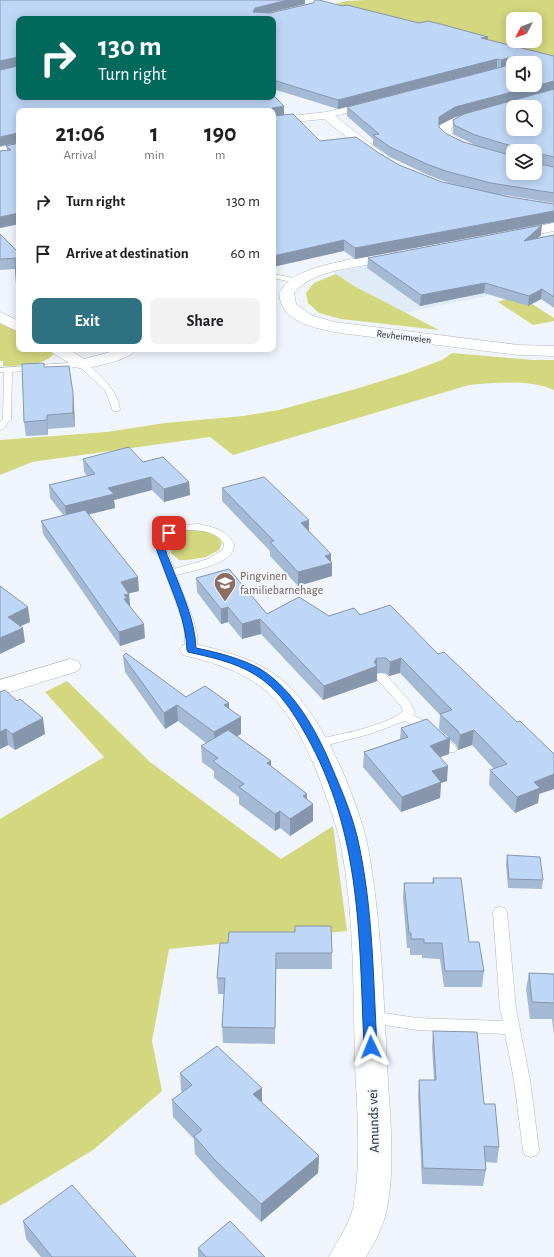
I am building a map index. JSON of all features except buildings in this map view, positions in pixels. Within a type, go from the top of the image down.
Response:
[{"type":"street","points":[[276,121],[326,115],[386,101]]},
{"type":"street","points":[[495,109],[459,120],[445,128],[446,136],[463,146],[506,159]]},
{"type":"street","points":[[326,115],[384,160]]},
{"type":"street","points":[[0,151],[16,148]]},
{"type":"street","points":[[501,237],[554,227]]},
{"type":"street","name":"Revheimveien","points":[[405,254],[314,272],[297,280],[280,295],[298,314],[315,322],[333,327],[519,350],[554,351]]},
{"type":"street","points":[[0,317],[16,325]]},
{"type":"street","points":[[62,352],[82,364],[112,357],[123,352]]},
{"type":"street","name":"Amunds vei","points":[[191,650],[212,654],[247,666],[267,678],[288,698],[298,711],[316,744],[335,787],[351,834],[358,868],[365,927],[370,1017],[374,1164],[370,1208],[358,1239],[347,1257]]},
{"type":"street","points":[[0,688],[70,666]]},
{"type":"lane","points":[[276,276],[297,280]]},
{"type":"lane","points":[[0,427],[7,419],[4,370],[82,364],[107,386],[115,398],[116,409]]},
{"type":"lane","points":[[170,573],[208,563],[221,557],[229,549],[230,545],[228,538],[223,533],[200,526],[180,528],[169,533],[159,543],[161,553],[187,620],[191,634],[191,650]]},
{"type":"lane","points":[[316,744],[391,723],[406,716],[408,712],[406,705],[381,677]]},
{"type":"lane","points":[[406,716],[428,728],[451,749]]},
{"type":"lane","points":[[500,912],[508,1009],[522,1080],[531,1150]]},
{"type":"lane","points":[[370,1017],[417,1024],[511,1028]]},
{"type":"shaded area","points":[[460,248],[520,289],[404,313],[354,286],[333,272]]},
{"type":"green space","points":[[367,0],[554,0],[554,60],[542,61],[542,56],[506,56],[506,61],[331,5],[346,1]]},
{"type":"green space","points":[[336,274],[354,286],[439,330],[341,319],[319,313],[308,303],[306,293],[314,283]]},
{"type":"green space","points":[[518,295],[554,318],[554,321],[533,325],[498,302]]},
{"type":"green space","points":[[0,323],[16,331],[16,352],[54,353],[45,361],[38,363],[3,366],[3,361],[0,361]]},
{"type":"green space","points":[[452,353],[533,360],[554,360],[554,390],[534,384],[523,383],[469,385],[233,455],[210,437],[32,462],[0,475],[0,440],[107,432],[165,423],[243,416],[279,410],[407,373],[442,360]]},
{"type":"green space","points":[[188,529],[200,529],[218,536],[222,543],[219,550],[206,557],[179,560],[171,553],[169,544],[175,534]]},
{"type":"green space","points":[[67,681],[150,762],[281,859],[333,826],[347,931],[169,949],[152,1041],[162,1091],[93,1150],[0,1206],[0,819],[104,757],[45,692]]},
{"type":"place","name":"Pingvinen familiebarnehage","points":[[225,602]]},
{"type":"route","points":[[169,533],[161,539],[159,543],[161,553],[187,620],[191,634],[191,650],[212,654],[247,666],[267,678],[288,698],[298,711],[316,744],[335,787],[351,834],[358,868],[365,927],[371,1047]]}]
